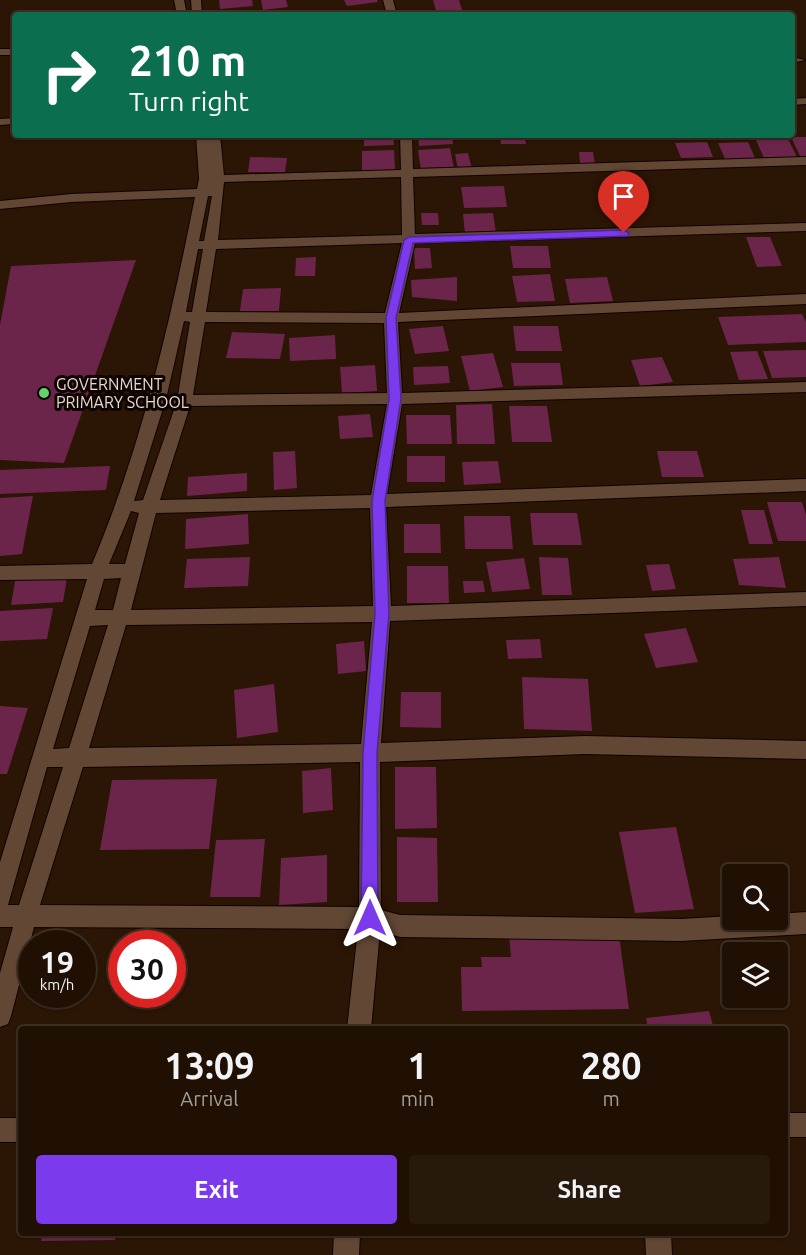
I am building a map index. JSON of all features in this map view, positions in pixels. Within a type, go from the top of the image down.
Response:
[{"type":"street","points":[[0,899],[40,758],[98,571],[124,508],[158,399],[192,246],[211,185],[203,138]]},
{"type":"street","points":[[0,1016],[26,916],[120,617],[149,507],[184,403],[210,244],[214,138]]},
{"type":"street","points":[[359,1026],[370,918],[370,753],[382,614],[378,501],[395,399],[391,318],[409,240],[406,138]]},
{"type":"street","points":[[0,205],[211,185],[406,174],[806,161]]},
{"type":"street","points":[[192,246],[806,227]]},
{"type":"street","points":[[178,317],[391,318],[806,299]]},
{"type":"street","points":[[158,399],[184,403],[806,387]]},
{"type":"street","points":[[124,508],[806,485]]},
{"type":"street","points":[[0,573],[132,571]]},
{"type":"street","points":[[84,618],[382,614],[806,599]]},
{"type":"street","points":[[40,758],[370,753],[585,745],[806,750]]},
{"type":"street","points":[[0,916],[370,918],[400,926],[681,930],[806,923]]},
{"type":"street","points":[[788,1125],[806,1125]]},
{"type":"street","points":[[0,1130],[18,1130]]},
{"type":"street","points":[[346,1236],[346,1255]]},
{"type":"street","points":[[658,1236],[659,1255]]},
{"type":"building","points":[[219,0],[252,0],[253,6],[220,9]]},
{"type":"building","points":[[261,0],[286,0],[288,7],[263,10]]},
{"type":"building","points":[[344,0],[377,0],[378,2],[347,6]]},
{"type":"building","points":[[433,0],[459,0],[463,12],[436,12]]},
{"type":"building","points":[[254,10],[254,12],[228,12]]},
{"type":"building","points":[[806,137],[806,158],[801,158],[791,138]]},
{"type":"building","points":[[364,138],[393,138],[394,145],[364,146]]},
{"type":"building","points":[[418,138],[452,138],[453,144],[419,146]]},
{"type":"building","points":[[500,138],[525,138],[526,144],[501,144]]},
{"type":"building","points":[[788,139],[797,157],[764,158],[756,140]]},
{"type":"building","points":[[707,142],[713,157],[681,158],[675,143]]},
{"type":"building","points":[[748,142],[755,158],[725,159],[718,143]]},
{"type":"building","points":[[450,148],[454,169],[421,170],[418,150]]},
{"type":"building","points":[[394,150],[395,170],[362,170],[362,151]]},
{"type":"building","points":[[579,152],[593,152],[595,164],[580,163]]},
{"type":"building","points":[[468,153],[472,169],[458,170],[455,154]]},
{"type":"building","points":[[250,157],[287,158],[285,172],[248,172]]},
{"type":"building","points":[[504,186],[507,207],[464,208],[461,187]]},
{"type":"building","points":[[421,213],[438,213],[439,225],[422,225]]},
{"type":"building","points":[[493,213],[496,233],[465,234],[463,214]]},
{"type":"building","points":[[746,237],[770,237],[782,266],[757,267]]},
{"type":"building","points":[[510,246],[548,246],[551,268],[513,268]]},
{"type":"building","points":[[414,248],[430,248],[432,268],[415,269]]},
{"type":"building","points":[[316,257],[315,276],[295,276],[296,258]]},
{"type":"building","name":"GOVERNMENT PRIMARY SCHOOL","points":[[136,260],[64,463],[0,460],[0,325],[11,266]]},
{"type":"building","points":[[550,274],[555,301],[517,302],[512,276]]},
{"type":"building","points":[[457,277],[457,301],[412,297],[411,280]]},
{"type":"building","points":[[607,277],[613,301],[570,303],[565,279]]},
{"type":"building","points":[[281,288],[279,311],[240,311],[243,289]]},
{"type":"building","points":[[802,314],[806,322],[806,342],[728,345],[718,317]]},
{"type":"building","points":[[443,326],[449,351],[415,354],[409,329]]},
{"type":"building","points":[[513,326],[558,326],[562,351],[516,351]]},
{"type":"building","points":[[232,332],[285,334],[280,359],[226,358]]},
{"type":"building","points":[[335,335],[336,359],[290,361],[289,338]]},
{"type":"building","points":[[806,350],[806,377],[772,378],[763,351]]},
{"type":"building","points":[[757,351],[768,379],[739,380],[730,352]]},
{"type":"building","points":[[493,353],[503,387],[470,391],[461,356]]},
{"type":"building","points":[[662,357],[673,382],[640,386],[631,360]]},
{"type":"building","points":[[511,363],[560,363],[563,385],[514,386]]},
{"type":"building","points":[[375,365],[377,391],[342,393],[340,367]]},
{"type":"building","points":[[448,366],[450,383],[414,385],[413,367]]},
{"type":"building","points":[[492,404],[495,444],[457,444],[456,405]]},
{"type":"building","points":[[509,406],[547,406],[552,442],[512,442]]},
{"type":"building","points":[[370,414],[373,437],[340,439],[338,416]]},
{"type":"building","points":[[406,415],[450,415],[452,444],[407,444]]},
{"type":"building","points":[[295,451],[297,488],[274,490],[273,452]]},
{"type":"building","points":[[657,451],[697,451],[704,477],[662,477]]},
{"type":"building","points":[[407,456],[445,456],[445,482],[407,482]]},
{"type":"building","points":[[498,461],[501,483],[464,485],[462,462]]},
{"type":"building","points":[[110,466],[106,490],[0,494],[0,470]]},
{"type":"building","points":[[247,473],[247,491],[187,496],[188,477]]},
{"type":"building","points":[[33,496],[22,554],[0,556],[0,498]]},
{"type":"building","points":[[767,502],[802,502],[806,515],[806,541],[778,541]]},
{"type":"building","points":[[741,510],[764,510],[773,544],[749,544]]},
{"type":"building","points":[[530,513],[577,513],[582,545],[533,545]]},
{"type":"building","points":[[248,514],[249,544],[185,549],[186,519]]},
{"type":"building","points":[[464,516],[510,516],[513,549],[465,549]]},
{"type":"building","points":[[404,524],[440,524],[441,553],[404,553]]},
{"type":"building","points":[[250,557],[248,586],[184,588],[187,559]]},
{"type":"building","points":[[539,557],[568,558],[572,595],[542,595]]},
{"type":"building","points":[[779,557],[786,588],[739,585],[733,559]]},
{"type":"building","points":[[524,558],[530,589],[492,592],[486,562]]},
{"type":"building","points":[[669,564],[676,589],[652,591],[646,565]]},
{"type":"building","points":[[407,566],[448,566],[449,603],[407,603]]},
{"type":"building","points":[[67,578],[63,602],[11,605],[15,581]]},
{"type":"building","points":[[463,581],[483,581],[485,592],[464,593]]},
{"type":"building","points":[[53,608],[47,639],[0,641],[0,611]]},
{"type":"building","points":[[686,628],[698,662],[656,668],[644,634]]},
{"type":"building","points":[[540,639],[542,658],[508,659],[506,640]]},
{"type":"building","points":[[364,641],[366,671],[338,674],[336,644]]},
{"type":"building","points":[[522,677],[588,679],[592,731],[524,729]]},
{"type":"building","points":[[274,684],[278,732],[237,738],[234,690]]},
{"type":"building","points":[[401,692],[441,692],[441,728],[400,727]]},
{"type":"building","points":[[0,706],[28,708],[7,774],[0,774]]},
{"type":"building","points":[[395,767],[436,767],[437,828],[395,829]]},
{"type":"building","points":[[331,768],[333,810],[303,813],[302,771]]},
{"type":"building","points":[[217,779],[209,849],[100,850],[112,780]]},
{"type":"building","points":[[676,827],[694,909],[635,913],[619,832]]},
{"type":"building","points":[[397,837],[437,838],[438,902],[397,902]]},
{"type":"building","points":[[265,839],[260,897],[210,897],[216,840]]},
{"type":"building","points":[[327,855],[327,902],[279,905],[281,858]]},
{"type":"building","points":[[619,935],[629,1009],[462,1011],[461,967],[482,967],[481,957],[511,957],[509,936]]},
{"type":"building","points":[[709,1011],[713,1026],[647,1026],[646,1018]]},
{"type":"building","points":[[42,1236],[116,1236],[115,1240],[41,1241]]},
{"type":"place","name":"GOVERNMENT PRIMARY SCHOOL","points":[[44,393]]},
{"type":"route","points":[[370,918],[370,753],[382,614],[378,501],[395,399],[391,318],[409,240],[624,233]]}]
